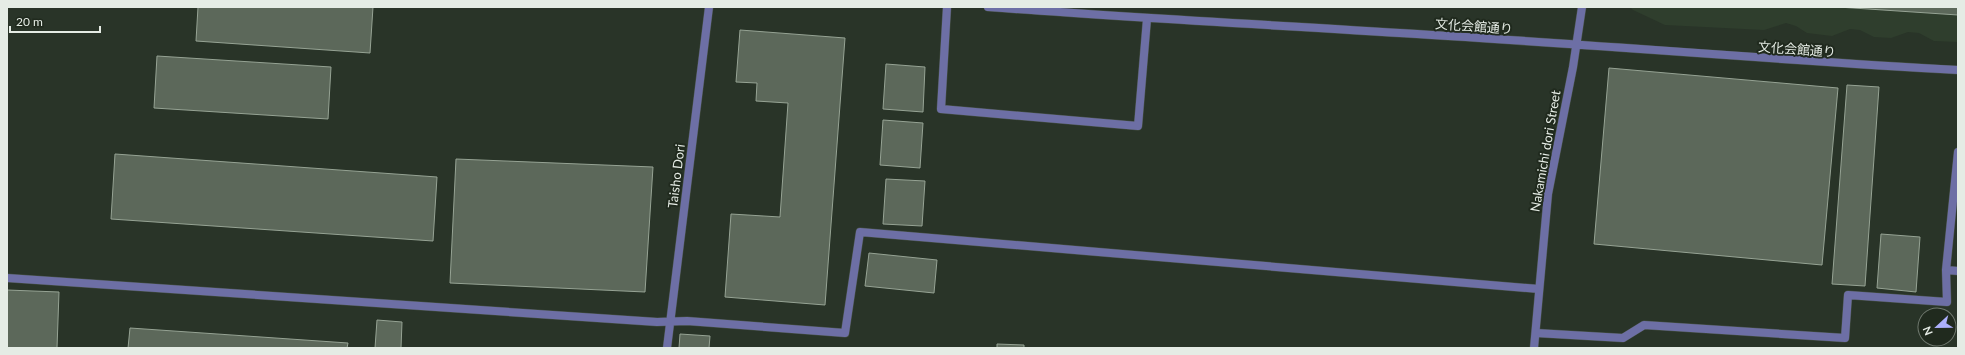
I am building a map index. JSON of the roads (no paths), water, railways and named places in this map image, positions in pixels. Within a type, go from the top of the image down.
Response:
[{"type":"street","name":"Taisho Dori","points":[[667,348],[709,7]]},
{"type":"street","points":[[947,7],[941,109],[1138,126],[1146,19]]},
{"type":"street","name":"文化会館通り","points":[[988,7],[1146,19],[1577,44],[1763,59],[1958,70]]},
{"type":"street","name":"Nakamichi dori Street","points":[[1534,348],[1548,194],[1577,44],[1582,7]]},
{"type":"street","points":[[1536,333],[1623,338],[1644,325],[1846,338],[1848,295],[1947,302],[1946,270],[1958,152]]},
{"type":"street","points":[[7,278],[687,321],[845,334],[860,232],[1539,289]]},
{"type":"street","points":[[1946,270],[1958,271]]}]
